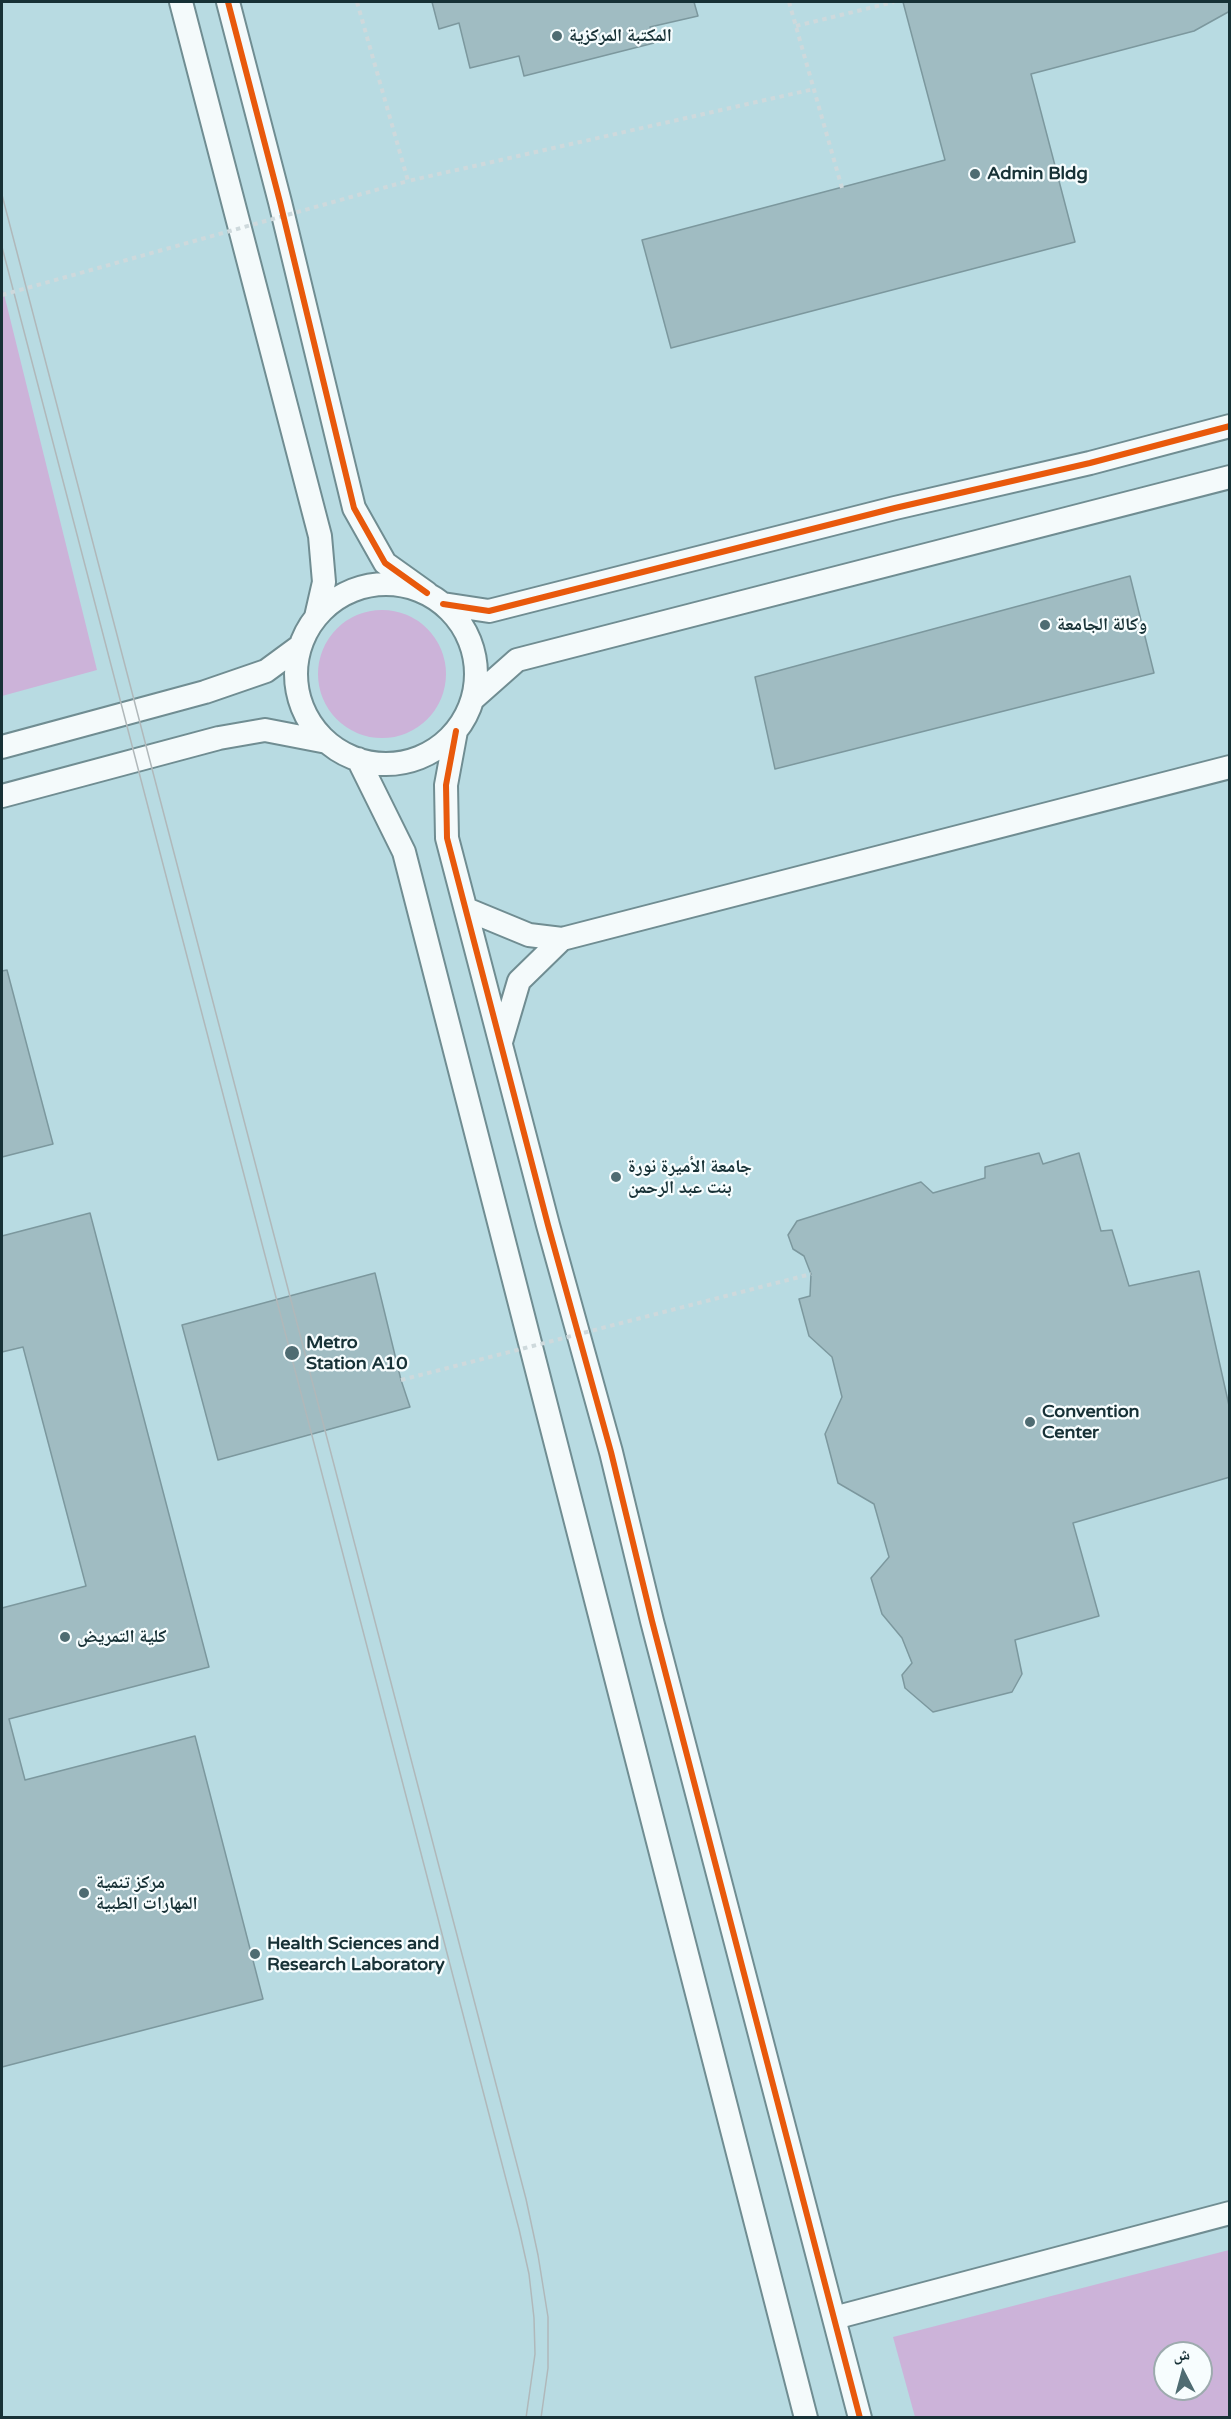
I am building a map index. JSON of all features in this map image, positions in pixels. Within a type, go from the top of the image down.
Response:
[{"type":"street","points":[[181,2],[320,536],[324,582],[315,617],[300,646],[295,672],[299,699],[310,723],[327,742],[342,752],[358,759],[385,764],[412,760],[436,748],[456,730],[466,716],[472,699],[476,673],[472,647],[461,623],[435,598],[385,562],[354,508],[280,202],[228,2]]},
{"type":"street","points":[[315,617],[339,597],[367,586],[398,584],[435,598],[489,611],[895,508],[1090,463],[1230,426]]},
{"type":"street","points":[[472,699],[517,660],[1230,477]]},
{"type":"street","points":[[2,747],[205,692],[267,670],[300,646]]},
{"type":"street","points":[[2,796],[219,738],[265,730],[327,742]]},
{"type":"street","points":[[456,730],[446,784],[447,838],[611,1452],[652,1621],[860,2418]]},
{"type":"street","points":[[358,759],[404,852],[806,2418]]},
{"type":"street","points":[[466,909],[529,935],[562,939],[1230,767]]},
{"type":"street","points":[[501,1043],[519,981],[562,939]]},
{"type":"street","points":[[834,2318],[1230,2213]]},
{"type":"path","points":[[357,2],[408,181]]},
{"type":"path","points":[[789,2],[842,188]]},
{"type":"path","points":[[796,26],[894,2]]},
{"type":"path","points":[[2,295],[408,181],[814,89]]},
{"type":"path","points":[[401,1380],[811,1274]]},
{"type":"shaded area","points":[[2,286],[97,670],[2,696]]},
{"type":"shaded area","points":[[382,610],[406,615],[427,629],[441,650],[446,674],[441,698],[427,719],[406,733],[382,738],[358,733],[337,719],[323,698],[318,674],[323,650],[337,629],[358,615]]},
{"type":"shaded area","points":[[1229,2250],[1229,2417],[915,2417],[893,2337]]},
{"type":"building","name":"المكتبة المركزية","points":[[432,2],[694,2],[698,16],[650,27],[654,43],[524,76],[519,56],[470,68],[459,23],[439,29]]},
{"type":"building","name":"Admin Bldg","points":[[903,2],[1230,2],[1230,11],[1194,31],[1031,74],[1075,242],[671,348],[642,240],[945,160]]},
{"type":"building","name":"وكالة الجامعة","points":[[1130,576],[1154,673],[775,769],[755,677]]},
{"type":"building","points":[[7,970],[53,1144],[2,1157],[2,971]]},
{"type":"building","name":"Convention Center","points":[[1039,1153],[1043,1164],[1079,1153],[1101,1231],[1112,1230],[1129,1286],[1199,1271],[1230,1410],[1230,1477],[1073,1523],[1099,1616],[1015,1640],[1022,1674],[1012,1692],[933,1712],[905,1688],[902,1675],[912,1663],[902,1638],[882,1614],[871,1578],[889,1557],[874,1504],[838,1483],[825,1434],[842,1397],[832,1357],[809,1336],[799,1299],[810,1296],[811,1274],[804,1256],[793,1249],[788,1235],[797,1221],[921,1182],[933,1193],[985,1178],[985,1167]]},
{"type":"building","points":[[90,1213],[209,1667],[9,1719],[25,1780],[195,1736],[263,1999],[2,2067],[2,1608],[86,1586],[23,1347],[2,1352],[2,1236]]},
{"type":"building","name":"Metro Station A10","points":[[375,1273],[401,1380],[410,1407],[218,1460],[182,1325]]},
{"type":"tram line","points":[[2,195],[526,2199],[548,2317],[548,2368],[541,2418]]},
{"type":"tram line","points":[[2,247],[519,2229],[529,2274],[534,2318],[535,2354],[526,2418]]},
{"type":"cycle path","points":[[228,2],[280,202],[354,508],[385,563],[427,593]]},
{"type":"cycle path","points":[[443,604],[489,611],[895,508],[1090,463],[1230,426]]},
{"type":"cycle path","points":[[456,731],[446,785],[447,838],[548,1225],[611,1452],[652,1621],[860,2418]]},
{"type":"place","name":"المكتبة المركزية","points":[[557,36]]},
{"type":"place","name":"Admin Bldg","points":[[975,174]]},
{"type":"place","name":"وكالة الجامعة","points":[[1045,625]]},
{"type":"place","name":"جامعة الأميرة نورة بنت عبد الرحمن","points":[[616,1177]]},
{"type":"place","name":"Metro Station A10","points":[[292,1353]]},
{"type":"place","name":"Convention Center","points":[[1030,1422]]},
{"type":"place","name":"كلية التمريض","points":[[65,1637]]},
{"type":"place","name":"مركز تنمية المهارات الطبية","points":[[84,1893]]},
{"type":"place","name":"Health Sciences and Research Laboratory","points":[[255,1954]]}]
